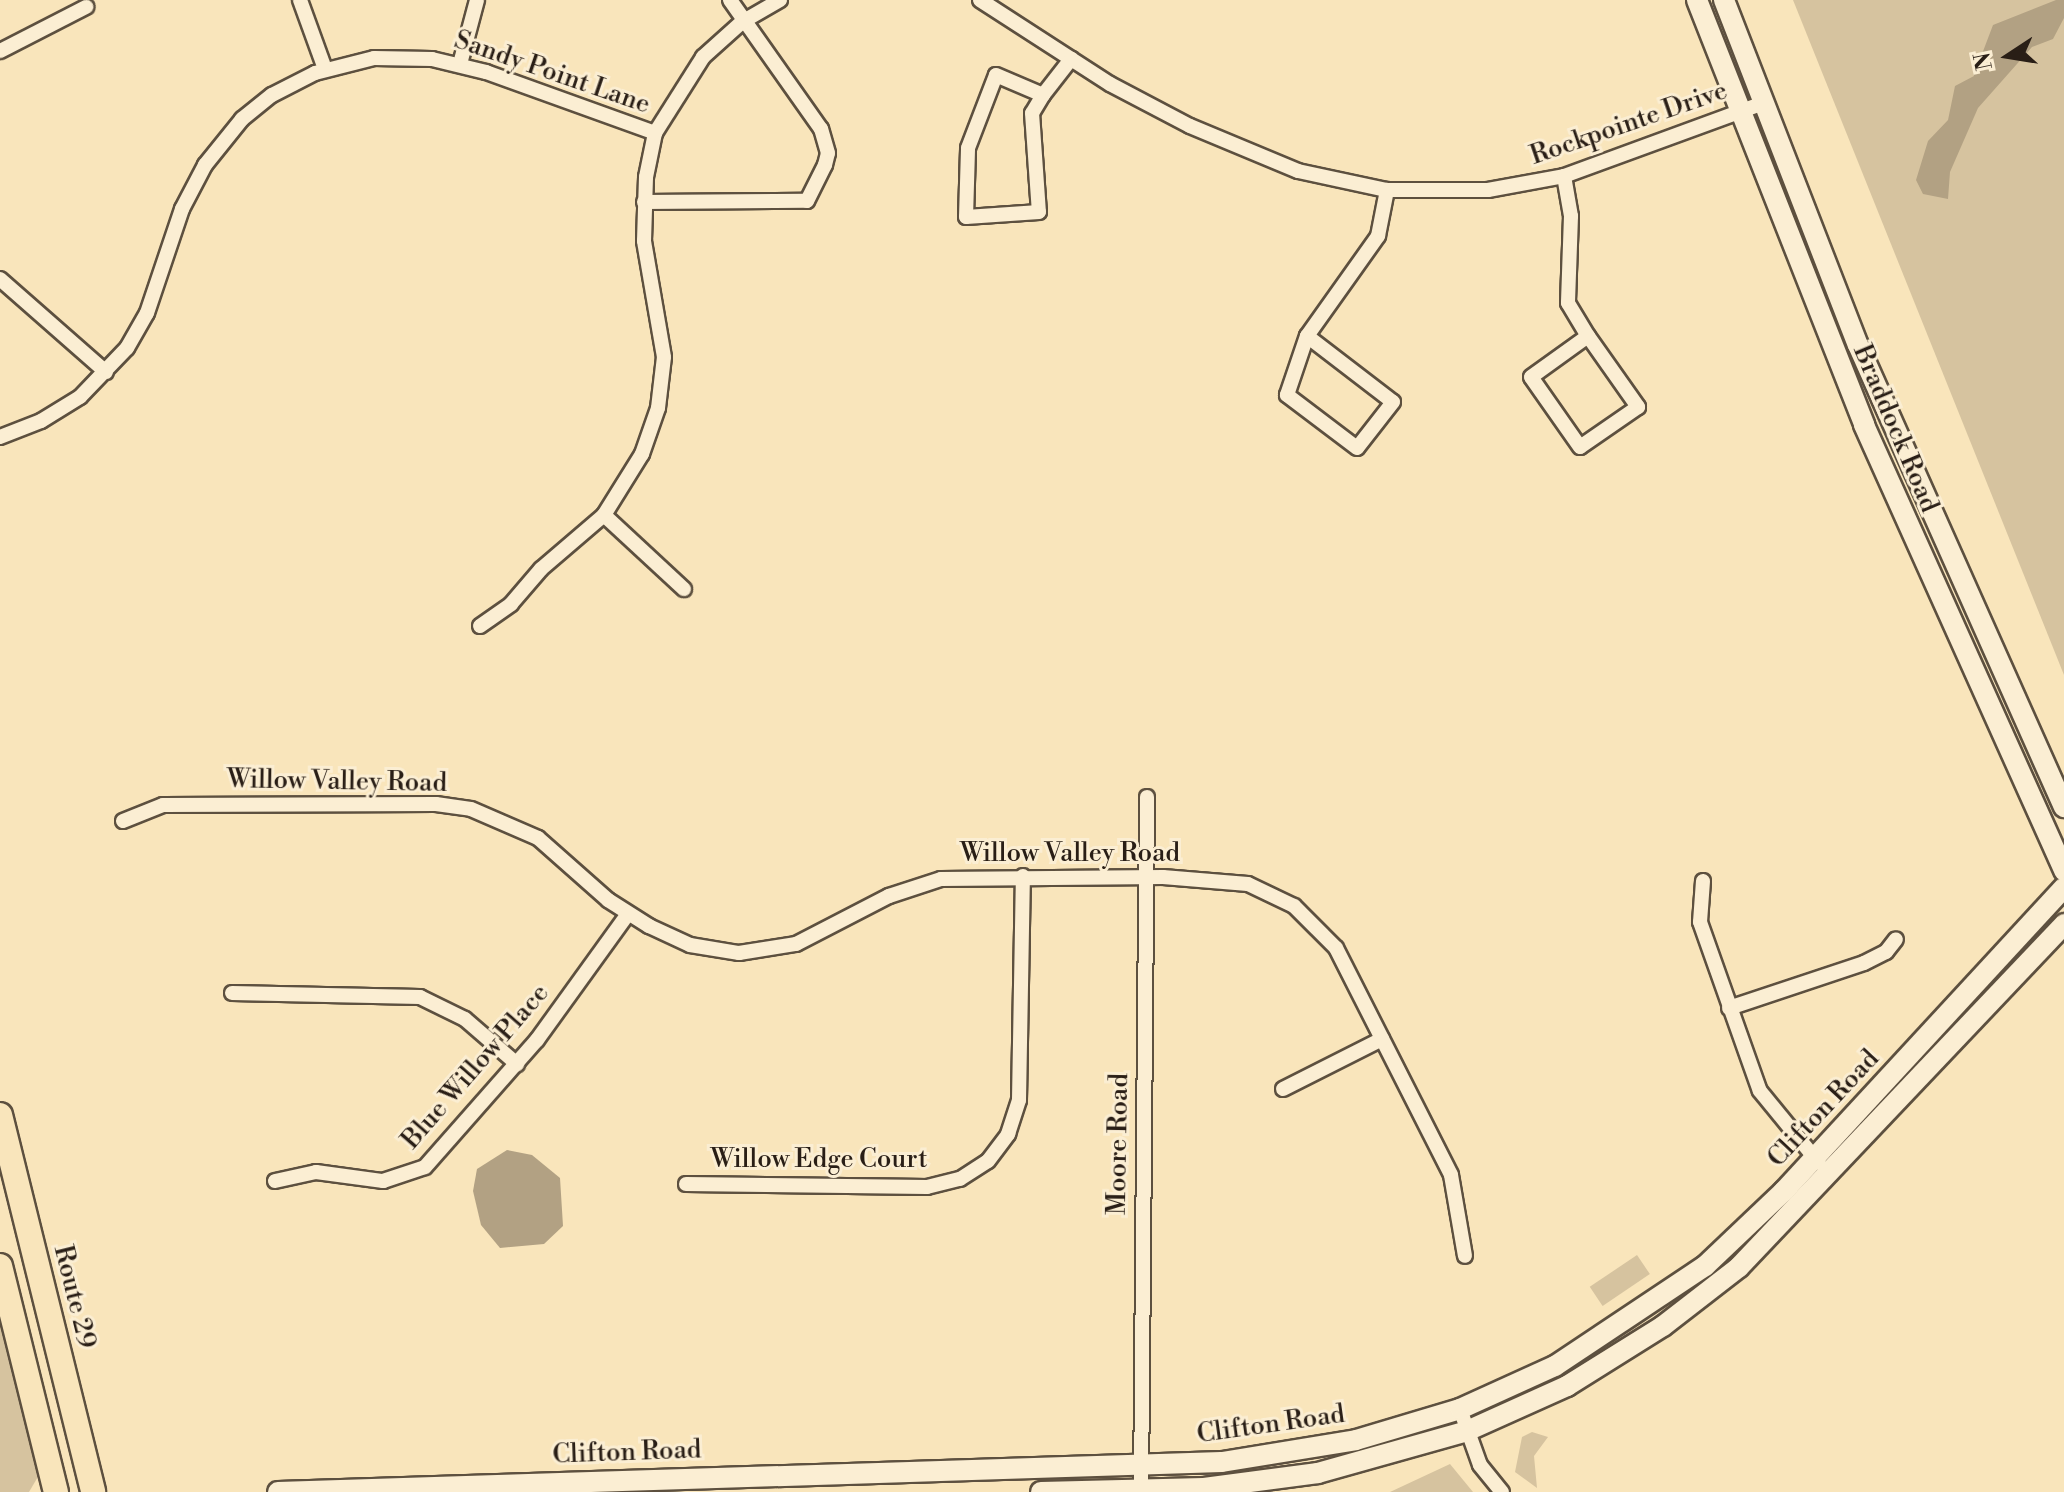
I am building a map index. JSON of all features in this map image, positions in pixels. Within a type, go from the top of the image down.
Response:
[{"type":"main road","name":"Braddock Road","points":[[1697,0],[1864,425],[2064,871]]},
{"type":"main road","name":"Braddock Road","points":[[1724,0],[1858,345],[2064,807]]},
{"type":"main road","name":"Clifton Road","points":[[278,1492],[597,1486],[1143,1466],[1310,1450],[1460,1409],[1555,1366],[1628,1321],[1705,1266],[1814,1158],[2064,888]]},
{"type":"main road","name":"Clifton Road","points":[[1041,1492],[1142,1491],[1297,1477],[1406,1452],[1467,1431],[1567,1386],[1663,1326],[1739,1267],[1831,1175],[2064,924]]},
{"type":"main road","points":[[2019,972],[2064,948]]},
{"type":"main road","name":"Route 29","points":[[0,1115],[93,1492]]},
{"type":"main road","points":[[0,1266],[56,1492]]},
{"type":"street","points":[[300,0],[325,69]]},
{"type":"street","points":[[460,64],[477,0]]},
{"type":"street","points":[[644,202],[807,201],[825,165],[826,140],[742,22],[730,0]]},
{"type":"street","points":[[480,626],[511,604],[541,569],[604,515],[647,442],[662,382],[663,335],[646,251],[644,202],[655,133],[690,72],[742,22],[780,0]]},
{"type":"street","name":"Rockpointe Drive","points":[[980,0],[1154,109],[1265,159],[1387,190],[1488,190],[1564,176],[1763,103]]},
{"type":"street","points":[[0,51],[86,7]]},
{"type":"street","name":"Sandy Point Lane","points":[[0,437],[60,410],[106,372],[147,313],[187,199],[222,141],[272,95],[325,69],[391,57],[460,64],[655,133]]},
{"type":"street","points":[[1043,95],[996,75],[968,148],[966,217],[1039,212],[1032,113],[1071,59]]},
{"type":"street","points":[[1564,176],[1571,216],[1568,303],[1638,407],[1580,447],[1531,377],[1588,336]]},
{"type":"street","points":[[1307,336],[1393,402],[1357,448],[1287,395],[1307,336],[1378,236],[1387,190]]},
{"type":"street","points":[[0,279],[106,372]]},
{"type":"street","points":[[604,515],[684,589]]},
{"type":"street","name":"Moore Road","points":[[1142,1491],[1147,797]]},
{"type":"street","name":"Willow Valley Road","points":[[123,821],[163,805],[436,804],[471,809],[538,838],[628,914],[690,945],[739,953],[809,939],[922,883],[962,876],[1235,881],[1294,906],[1336,948],[1451,1175],[1465,1256]]},
{"type":"street","name":"Willow Edge Court","points":[[686,1184],[927,1187],[960,1179],[988,1161],[1008,1134],[1019,1100],[1023,876]]},
{"type":"street","points":[[1703,881],[1700,922],[1760,1091],[1831,1175]]},
{"type":"street","name":"Blue Willow Place","points":[[275,1181],[301,1173],[374,1181],[409,1175],[437,1157],[517,1064],[628,914]]},
{"type":"street","points":[[1729,1008],[1864,963],[1886,952],[1896,939]]},
{"type":"street","points":[[232,993],[420,997],[465,1019],[517,1064]]},
{"type":"street","points":[[1283,1089],[1382,1039]]},
{"type":"street","points":[[1460,1409],[1480,1465],[1502,1492]]},
{"type":"shaded area","points":[[1793,0],[2064,0],[2064,675]]},
{"type":"shaded area","points":[[2056,0],[2064,0],[2064,18],[2053,39],[2032,47],[1978,108],[1950,172],[1948,199],[1923,194],[1916,180],[1928,141],[1948,120],[1955,86],[1974,76],[1970,53],[1982,54],[1993,25]]},
{"type":"shaded area","points":[[507,1150],[532,1155],[560,1178],[563,1226],[544,1244],[500,1248],[481,1225],[473,1191],[477,1169]]},
{"type":"shaded area","points":[[1637,1255],[1650,1274],[1603,1306],[1590,1287]]},
{"type":"shaded area","points":[[0,1294],[41,1456],[39,1475],[29,1492],[0,1492]]},
{"type":"shaded area","points":[[1532,1432],[1548,1437],[1534,1456],[1537,1488],[1515,1472],[1522,1437]]},
{"type":"shaded area","points":[[1450,1464],[1473,1492],[1390,1492]]}]
